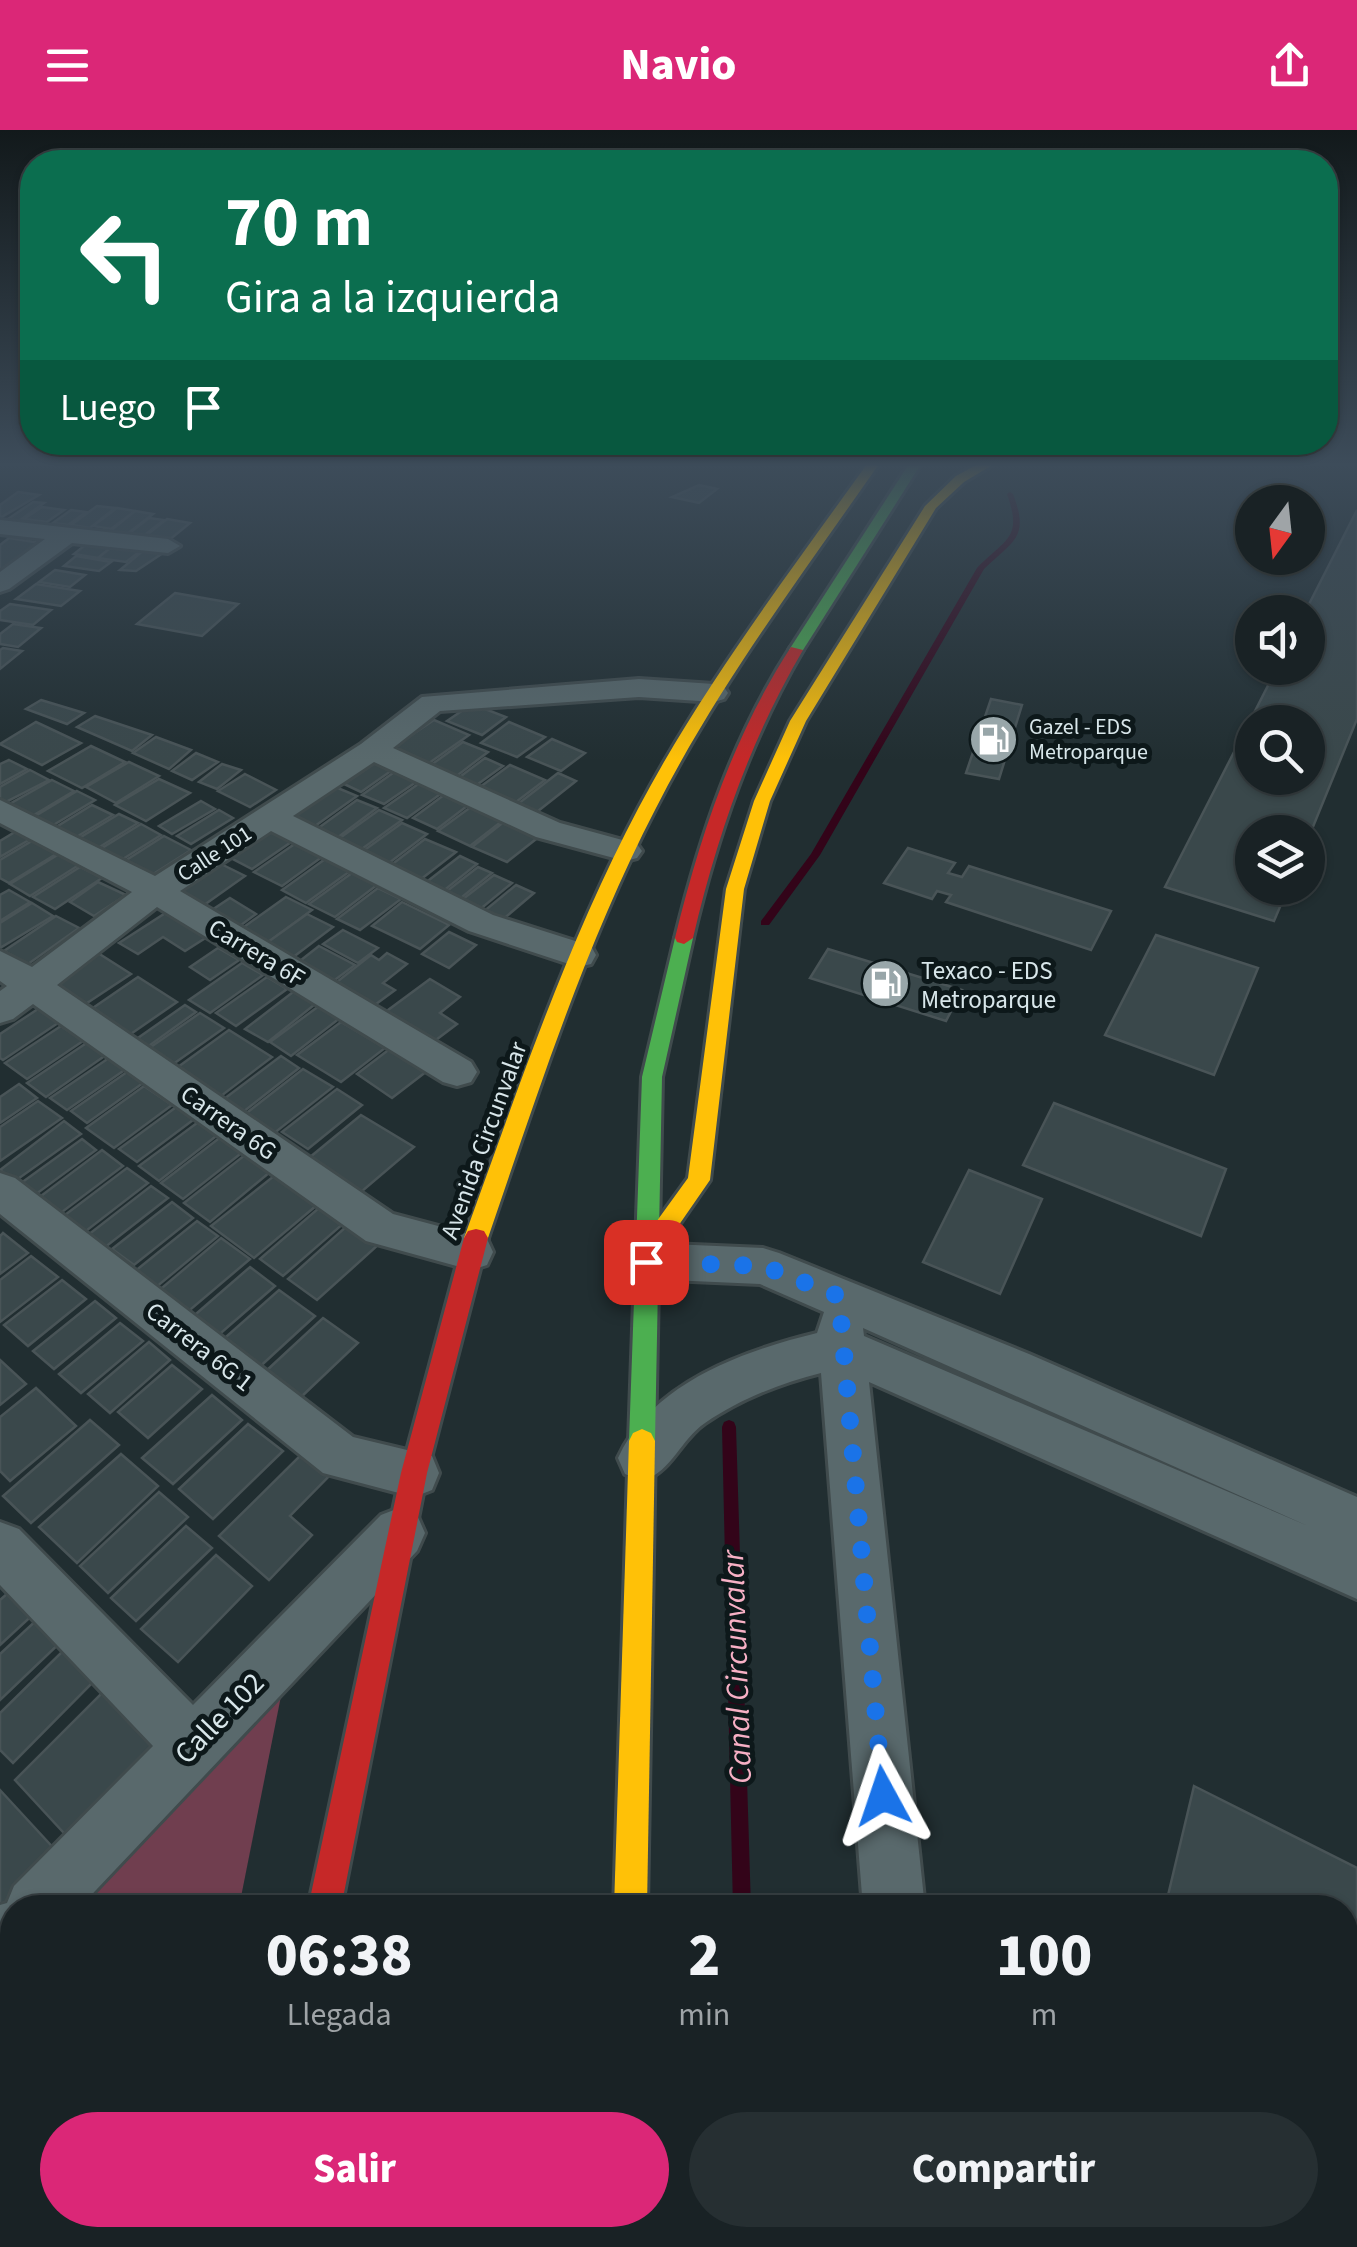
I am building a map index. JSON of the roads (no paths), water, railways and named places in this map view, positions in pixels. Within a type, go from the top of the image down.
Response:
[{"type":"highway","name":"Avenida Circunvalar","points":[[327,1895],[414,1473],[471,1252],[578,955],[625,852],[714,694],[805,563]]},
{"type":"highway","points":[[630,1895],[652,1077],[703,856],[763,702],[850,563]]},
{"type":"highway","points":[[819,610],[893,563]]},
{"type":"highway","points":[[646,1258],[699,1180],[735,889],[762,801],[798,721],[894,563]]},
{"type":"street","points":[[0,584],[29,563]]},
{"type":"street","name":"Calle 101","points":[[0,1010],[156,891],[372,750],[432,702],[639,688],[714,694]]},
{"type":"street","points":[[372,750],[548,830],[625,852]]},
{"type":"street","name":"Carrera 6F","points":[[0,810],[156,891],[457,1072]]},
{"type":"street","points":[[269,818],[481,923],[578,955]]},
{"type":"street","name":"Carrera 6G","points":[[0,964],[381,1229],[471,1252]]},
{"type":"street","name":"Carrera 6G 1","points":[[0,1190],[342,1457],[414,1473]]},
{"type":"street","points":[[646,1258],[763,1266],[840,1322],[1357,1573]]},
{"type":"street","points":[[643,1458],[685,1408],[772,1365],[840,1322]]},
{"type":"street","points":[[840,1322],[1357,1522]]},
{"type":"street","points":[[840,1322],[893,1895]]},
{"type":"street","name":"Calle 102","points":[[48,1895],[403,1529]]},
{"type":"street","points":[[0,1548],[192,1745]]},
{"type":"waterway","points":[[765,923],[815,855],[987,563]]},
{"type":"waterway","name":"Canal Circunvalar","points":[[729,1427],[742,1895]]},
{"type":"place","name":"Gazel - EDS Metroparque","points":[[994,739]]},
{"type":"place","name":"Texaco - EDS Metroparque","points":[[886,984]]}]
